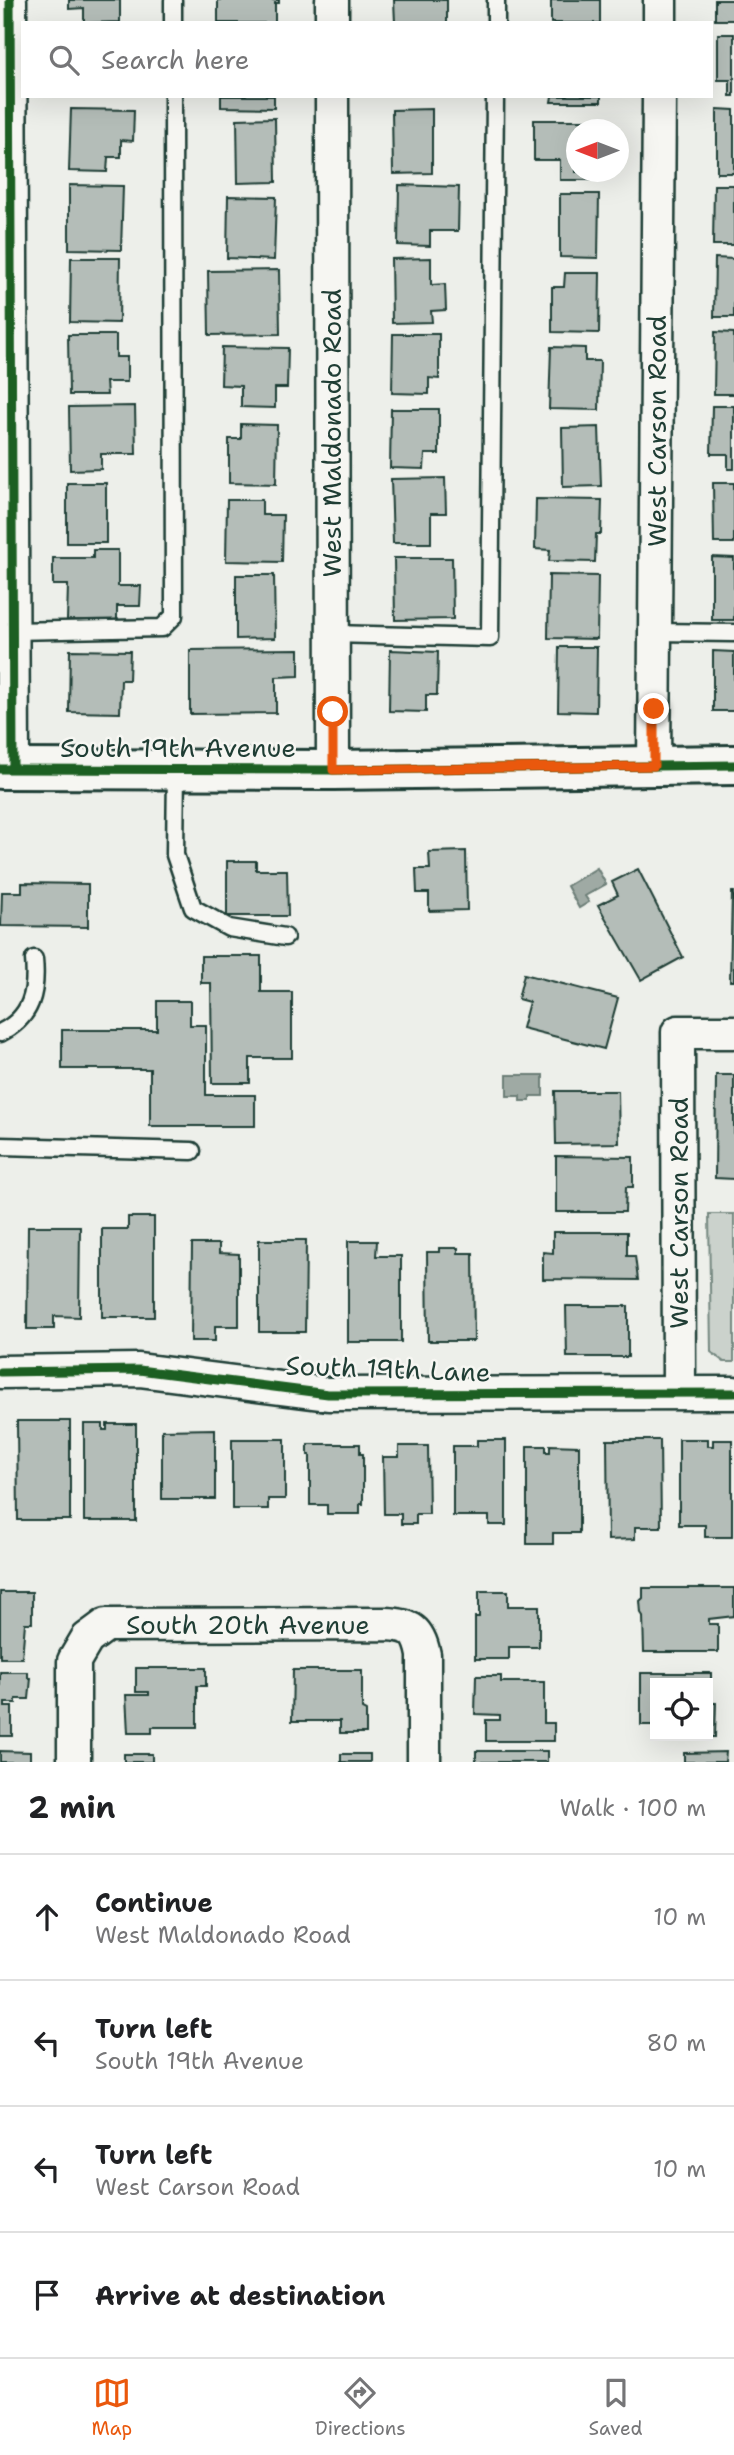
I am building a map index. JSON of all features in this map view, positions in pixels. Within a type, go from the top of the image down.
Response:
[{"type":"main road","name":"South 19th Avenue","points":[[6,769],[333,770],[734,765]]},
{"type":"street","points":[[6,769],[12,631],[10,0]]},
{"type":"street","points":[[332,0],[332,21]]},
{"type":"street","points":[[660,0],[660,21]]},
{"type":"street","name":"West Maldonado Road","points":[[332,98],[333,770]]},
{"type":"street","name":"West Carson Road","points":[[654,766],[659,98]]},
{"type":"street","name":"West Carson Road","points":[[679,1393],[678,1032],[734,1032]]},
{"type":"street","name":"South 19th Lane","points":[[0,1372],[139,1370],[328,1394],[734,1393]]},
{"type":"street","name":"South 20th Avenue","points":[[74,1762],[74,1661],[87,1639],[106,1625],[386,1624],[412,1629],[422,1643],[424,1762]]},
{"type":"lane","points":[[173,0],[173,21]]},
{"type":"lane","points":[[496,0],[496,21]]},
{"type":"lane","points":[[12,631],[162,628],[174,616],[173,98]]},
{"type":"lane","points":[[332,634],[490,638],[495,98]]},
{"type":"lane","points":[[656,632],[734,633]]},
{"type":"lane","points":[[176,769],[175,855],[193,908],[229,928],[285,937]]},
{"type":"lane","points":[[0,1032],[14,1026],[27,1011],[36,982],[34,959]]},
{"type":"lane","points":[[0,1146],[192,1152]]},
{"type":"shaded area","points":[[597,868],[606,884],[585,896],[589,902],[579,908],[567,886]]},
{"type":"shaded area","points":[[507,1075],[543,1075],[543,1096],[530,1096],[530,1101],[520,1101],[520,1096],[507,1096]]},
{"type":"shaded area","points":[[709,1214],[734,1214],[734,1362],[724,1362],[711,1352]]},
{"type":"building","points":[[69,0],[120,0],[120,21],[84,21],[84,8],[69,9]]},
{"type":"building","points":[[218,0],[279,0],[279,3],[275,3],[275,21],[218,21]]},
{"type":"building","points":[[394,0],[447,0],[447,21],[395,21]]},
{"type":"building","points":[[551,0],[600,0],[600,21],[551,21]]},
{"type":"building","points":[[715,0],[734,0],[734,20],[715,20]]},
{"type":"building","points":[[718,34],[734,34],[734,96],[730,96],[730,80],[718,80]]},
{"type":"building","points":[[221,98],[274,98],[274,108],[221,107]]},
{"type":"building","points":[[552,98],[601,98],[601,102],[551,102]]},
{"type":"building","points":[[71,109],[134,110],[133,141],[121,140],[121,157],[108,157],[107,172],[69,171]]},
{"type":"building","points":[[432,109],[432,173],[393,174],[392,110]]},
{"type":"building","points":[[717,109],[734,110],[734,173],[717,173]]},
{"type":"building","points":[[275,118],[276,182],[238,183],[237,119]]},
{"type":"building","points":[[534,120],[566,120],[566,180],[560,180],[560,160],[534,160]]},
{"type":"building","points":[[69,185],[123,186],[121,250],[69,249]]},
{"type":"building","points":[[399,185],[459,187],[458,231],[430,231],[430,246],[398,245]]},
{"type":"building","points":[[714,185],[734,185],[734,245],[713,245]]},
{"type":"building","points":[[560,194],[599,194],[598,258],[560,257]]},
{"type":"building","points":[[228,196],[276,197],[274,260],[227,258]]},
{"type":"building","points":[[71,258],[120,258],[119,323],[70,322]]},
{"type":"building","points":[[431,258],[431,285],[445,284],[446,310],[431,311],[432,322],[392,323],[391,259]]},
{"type":"building","points":[[715,258],[734,259],[734,317],[714,317]]},
{"type":"building","points":[[279,270],[280,334],[209,335],[208,271]]},
{"type":"building","points":[[565,273],[600,273],[599,333],[552,332],[552,287],[564,287]]},
{"type":"building","points":[[715,332],[734,333],[734,394],[714,394]]},
{"type":"building","points":[[393,334],[439,334],[439,379],[429,378],[429,394],[392,393]]},
{"type":"building","points":[[68,335],[116,335],[116,357],[127,357],[127,382],[106,382],[107,395],[69,395]]},
{"type":"building","points":[[222,347],[288,348],[287,388],[275,388],[275,408],[241,407],[241,386],[221,385]]},
{"type":"building","points":[[551,347],[585,348],[585,361],[600,361],[599,410],[549,409]]},
{"type":"building","points":[[135,406],[136,454],[101,454],[101,469],[70,470],[69,407]]},
{"type":"building","points":[[712,406],[734,406],[734,469],[728,469],[728,454],[711,454]]},
{"type":"building","points":[[391,409],[439,409],[439,454],[425,454],[424,469],[390,468]]},
{"type":"building","points":[[241,424],[277,425],[276,484],[229,483],[229,439],[241,439]]},
{"type":"building","points":[[599,427],[601,486],[563,487],[562,428]]},
{"type":"building","points":[[445,478],[446,513],[431,513],[431,543],[393,543],[391,479]]},
{"type":"building","points":[[67,483],[106,483],[106,543],[67,543]]},
{"type":"building","points":[[713,483],[734,483],[734,543],[714,543]]},
{"type":"building","points":[[536,499],[602,500],[601,534],[596,534],[595,562],[549,561],[550,550],[535,549]]},
{"type":"building","points":[[227,500],[262,500],[262,515],[283,515],[282,562],[226,561]]},
{"type":"building","points":[[93,550],[118,550],[118,586],[141,586],[140,606],[117,606],[117,621],[67,620],[68,585],[53,585],[53,558],[93,558]]},
{"type":"building","points":[[712,557],[734,558],[734,620],[712,620]]},
{"type":"building","points":[[394,558],[452,558],[453,619],[395,620]]},
{"type":"building","points":[[236,575],[274,575],[275,638],[236,639]]},
{"type":"building","points":[[549,575],[598,576],[597,639],[548,638]]},
{"type":"building","points":[[559,647],[597,647],[596,712],[558,711]]},
{"type":"building","points":[[299,649],[299,676],[276,677],[276,713],[190,714],[190,650]]},
{"type":"building","points":[[70,650],[130,651],[129,680],[121,680],[120,713],[69,712]]},
{"type":"building","points":[[390,650],[438,652],[437,695],[426,695],[426,712],[389,711]]},
{"type":"building","points":[[713,651],[734,652],[734,711],[713,711]]},
{"type":"building","points":[[466,851],[467,910],[429,911],[429,893],[417,893],[416,869],[430,869],[429,852]]},
{"type":"building","points":[[227,861],[256,861],[256,870],[287,870],[288,916],[227,916]]},
{"type":"building","points":[[638,869],[683,957],[641,980],[598,905],[618,895],[612,882]]},
{"type":"building","points":[[22,883],[88,884],[88,927],[1,926],[2,892],[22,892]]},
{"type":"building","points":[[732,892],[734,981],[730,981]]},
{"type":"building","points":[[201,956],[261,956],[261,992],[292,992],[292,1058],[250,1058],[250,1083],[212,1083],[211,983],[201,983]]},
{"type":"building","points":[[524,974],[618,998],[604,1049],[522,1028],[529,1002],[518,999]]},
{"type":"building","points":[[157,1001],[190,1001],[190,1025],[206,1025],[206,1095],[255,1095],[255,1126],[150,1126],[150,1069],[62,1069],[62,1030],[157,1030]]},
{"type":"building","points":[[716,1075],[734,1075],[734,1179],[715,1178]]},
{"type":"building","points":[[555,1091],[618,1091],[619,1143],[556,1144]]},
{"type":"building","points":[[556,1156],[633,1157],[633,1187],[626,1187],[625,1212],[556,1212]]},
{"type":"building","points":[[128,1217],[154,1217],[154,1317],[102,1317],[102,1229],[128,1229]]},
{"type":"building","points":[[28,1226],[80,1226],[79,1317],[54,1316],[54,1329],[27,1329]]},
{"type":"building","points":[[553,1232],[627,1232],[627,1256],[635,1256],[638,1280],[543,1279],[543,1252],[553,1253]]},
{"type":"building","points":[[259,1240],[306,1240],[305,1332],[259,1332]]},
{"type":"building","points":[[348,1241],[377,1241],[376,1256],[401,1256],[401,1342],[348,1342]]},
{"type":"building","points":[[192,1244],[219,1244],[219,1253],[239,1254],[239,1326],[215,1326],[215,1341],[191,1341]]},
{"type":"building","points":[[439,1248],[458,1248],[458,1253],[473,1253],[474,1341],[428,1341],[427,1252],[439,1252]]},
{"type":"building","points":[[566,1306],[628,1306],[628,1357],[567,1357]]},
{"type":"building","points":[[17,1421],[70,1421],[70,1520],[18,1520]]},
{"type":"building","points":[[84,1424],[103,1424],[103,1430],[107,1430],[107,1424],[136,1424],[136,1521],[84,1521]]},
{"type":"building","points":[[215,1429],[215,1499],[162,1499],[162,1430]]},
{"type":"building","points":[[232,1439],[285,1439],[285,1499],[268,1499],[268,1509],[232,1509]]},
{"type":"building","points":[[679,1439],[708,1439],[708,1446],[713,1446],[713,1440],[732,1440],[732,1537],[705,1537],[705,1525],[679,1525]]},
{"type":"building","points":[[477,1440],[506,1440],[506,1525],[489,1525],[489,1516],[453,1516],[453,1446],[477,1446]]},
{"type":"building","points":[[607,1440],[660,1440],[661,1527],[635,1527],[635,1539],[608,1540]]},
{"type":"building","points":[[308,1444],[360,1444],[360,1454],[363,1454],[363,1504],[360,1504],[360,1514],[327,1514],[327,1505],[310,1505]]},
{"type":"building","points":[[550,1445],[579,1446],[579,1533],[553,1533],[553,1544],[527,1544],[527,1446],[546,1446],[546,1452],[550,1452]]},
{"type":"building","points":[[399,1446],[428,1446],[429,1514],[416,1514],[416,1524],[401,1524],[401,1514],[384,1514],[383,1457],[399,1457]]},
{"type":"building","points":[[643,1588],[734,1588],[734,1616],[709,1619],[709,1624],[718,1624],[718,1652],[644,1652],[640,1601],[643,1598]]},
{"type":"building","points":[[479,1591],[508,1591],[508,1606],[539,1606],[539,1647],[509,1647],[509,1659],[475,1659],[475,1617],[479,1617]]},
{"type":"building","points":[[0,1592],[32,1592],[32,1623],[25,1623],[22,1658],[0,1658]]},
{"type":"building","points":[[136,1668],[206,1668],[206,1686],[197,1686],[197,1727],[152,1727],[152,1733],[128,1733],[126,1695],[149,1695],[149,1692],[136,1692]]},
{"type":"building","points":[[293,1670],[362,1670],[362,1709],[366,1711],[366,1733],[340,1733],[340,1721],[292,1721]]},
{"type":"building","points":[[0,1672],[28,1672],[28,1678],[31,1678],[29,1699],[16,1699],[16,1703],[5,1703],[5,1707],[12,1707],[12,1736],[0,1736]]},
{"type":"building","points":[[641,1673],[711,1673],[711,1678],[650,1678],[650,1725],[641,1725]]},
{"type":"building","points":[[476,1676],[501,1676],[501,1682],[544,1682],[544,1723],[554,1723],[554,1741],[486,1741],[486,1720],[500,1720],[500,1715],[475,1714]]},
{"type":"building","points":[[713,1703],[716,1703],[713,1737]]},
{"type":"building","points":[[0,1751],[30,1752],[30,1762],[0,1762]]},
{"type":"building","points":[[476,1751],[547,1751],[547,1762],[476,1762]]},
{"type":"building","points":[[726,1752],[725,1762],[684,1762],[684,1753]]},
{"type":"building","points":[[124,1754],[152,1754],[152,1762],[124,1762]]},
{"type":"building","points":[[341,1754],[370,1754],[370,1762],[341,1762]]},
{"type":"cycle path","points":[[10,0],[13,769]]},
{"type":"cycle path","points":[[0,769],[333,770],[734,765]]},
{"type":"cycle path","points":[[0,1372],[139,1370],[328,1394],[734,1393]]},
{"type":"route","points":[[333,712],[333,770],[654,766],[654,709]]}]
